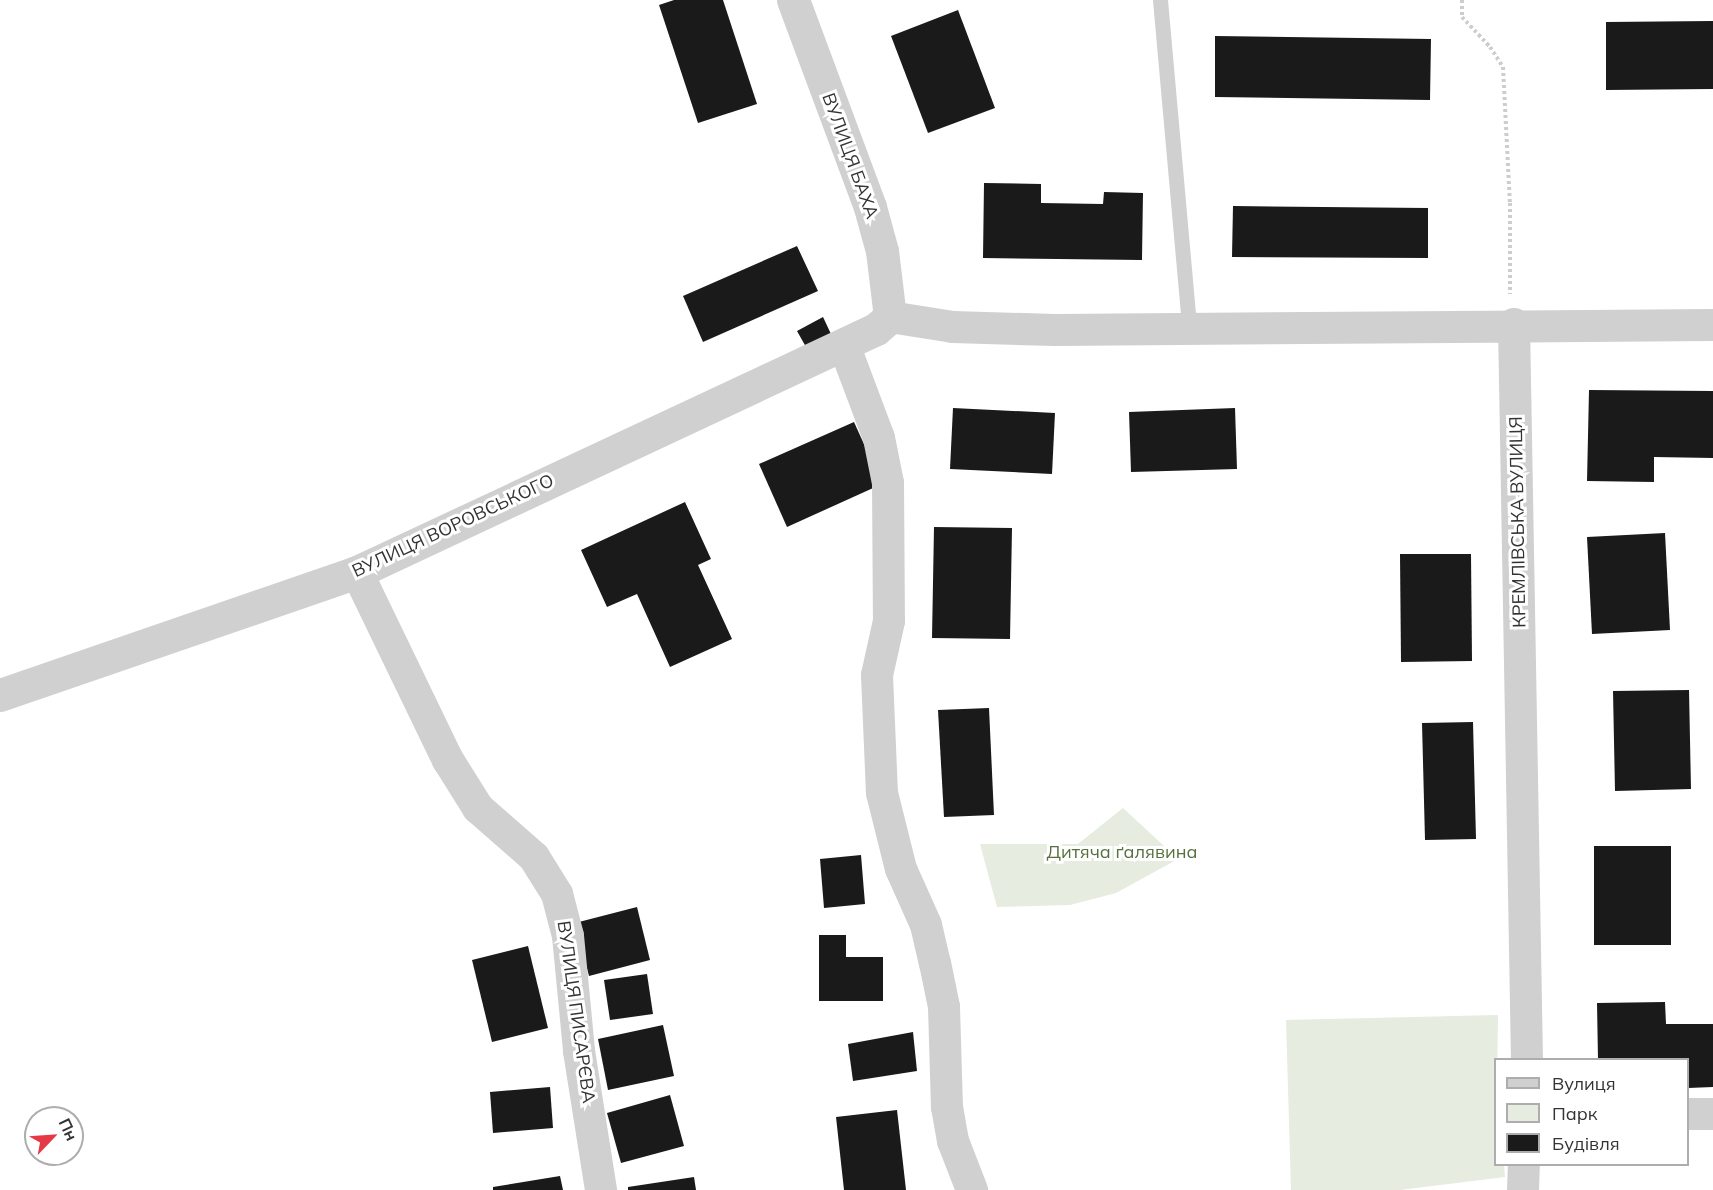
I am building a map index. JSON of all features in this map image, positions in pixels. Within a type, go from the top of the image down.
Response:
[{"type":"street","name":"ВУЛИЦЯ БАХА","points":[[793,0],[870,207],[882,251],[890,317]]},
{"type":"street","points":[[890,317],[964,327],[1713,325]]},
{"type":"street","name":"ВУЛИЦЯ ВОРОВСЬКОГО","points":[[0,695],[357,572],[876,330],[890,317]]},
{"type":"street","name":"КРЕМЛІВСЬКА ВУЛИЦЯ","points":[[1514,324],[1527,1058]]},
{"type":"street","points":[[844,345],[879,438],[888,483],[889,621],[877,675],[882,792],[900,868],[926,925],[935,963],[944,1007],[947,1107],[953,1141],[972,1190]]},
{"type":"street","name":"ВУЛИЦЯ ПИСАРЄВА","points":[[357,572],[454,770],[478,808],[534,857],[557,894],[568,936],[579,1052],[601,1190]]},
{"type":"street","points":[[1689,1114],[1713,1114]]},
{"type":"street","points":[[1523,1190],[1524,1166]]},
{"type":"lane","points":[[1160,0],[1189,328]]},
{"type":"path","points":[[1462,0],[1462,17],[1490,47],[1503,67],[1510,203],[1508,280],[1514,324]]},
{"type":"green space","name":"Дитяча ґалявина","points":[[1123,808],[1178,859],[1116,893],[1070,905],[997,907],[980,844],[1078,844]]},
{"type":"green space","points":[[1498,1015],[1497,1058],[1494,1058],[1494,1166],[1504,1166],[1505,1177],[1400,1190],[1291,1190],[1286,1020]]},
{"type":"building","points":[[674,0],[723,0],[757,104],[698,123],[659,5]]},
{"type":"building","points":[[958,10],[995,108],[928,133],[891,36]]},
{"type":"building","points":[[1713,21],[1713,89],[1606,90],[1606,22]]},
{"type":"building","points":[[1215,36],[1431,39],[1430,100],[1215,97]]},
{"type":"building","points":[[984,183],[1041,184],[1041,203],[1103,204],[1104,192],[1143,193],[1142,260],[983,258]]},
{"type":"building","points":[[1233,206],[1428,208],[1428,258],[1232,257]]},
{"type":"building","points":[[797,246],[818,291],[703,342],[683,296]]},
{"type":"building","points":[[823,317],[831,334],[806,347],[797,331]]},
{"type":"building","points":[[1589,390],[1713,391],[1713,458],[1654,457],[1654,482],[1587,481]]},
{"type":"building","points":[[953,408],[1055,413],[1052,474],[950,469]]},
{"type":"building","points":[[1235,408],[1237,469],[1131,472],[1129,412]]},
{"type":"building","points":[[854,422],[882,484],[787,527],[759,464]]},
{"type":"building","points":[[685,502],[711,559],[698,565],[732,639],[670,667],[637,594],[607,607],[581,550]]},
{"type":"building","points":[[934,527],[1012,528],[1010,639],[932,638]]},
{"type":"building","points":[[1665,533],[1670,630],[1592,634],[1587,537]]},
{"type":"building","points":[[1400,554],[1471,554],[1472,661],[1401,662]]},
{"type":"building","points":[[1689,690],[1691,789],[1615,791],[1613,691]]},
{"type":"building","points":[[989,708],[994,815],[944,817],[938,710]]},
{"type":"building","points":[[1473,722],[1476,839],[1425,840],[1422,723]]},
{"type":"building","points":[[1594,846],[1671,846],[1671,945],[1594,945]]},
{"type":"building","points":[[861,855],[865,904],[824,908],[820,859]]},
{"type":"building","points":[[637,907],[650,960],[589,976],[575,923]]},
{"type":"building","points":[[819,935],[846,935],[846,957],[883,957],[883,1001],[819,1001]]},
{"type":"building","points":[[528,946],[548,1028],[492,1042],[472,960]]},
{"type":"building","points":[[647,974],[653,1014],[610,1020],[604,980]]},
{"type":"building","points":[[1665,1002],[1666,1024],[1713,1024],[1713,1087],[1689,1088],[1689,1058],[1598,1058],[1597,1003]]},
{"type":"building","points":[[663,1025],[674,1076],[608,1090],[598,1039]]},
{"type":"building","points":[[913,1032],[917,1071],[853,1081],[848,1044]]},
{"type":"building","points":[[550,1087],[553,1128],[493,1133],[490,1092]]},
{"type":"building","points":[[670,1095],[684,1146],[621,1163],[607,1113]]},
{"type":"building","points":[[897,1110],[906,1190],[844,1190],[836,1117]]},
{"type":"building","points":[[560,1176],[563,1190],[493,1190],[493,1187]]},
{"type":"building","points":[[694,1177],[696,1190],[628,1190],[628,1187]]}]
